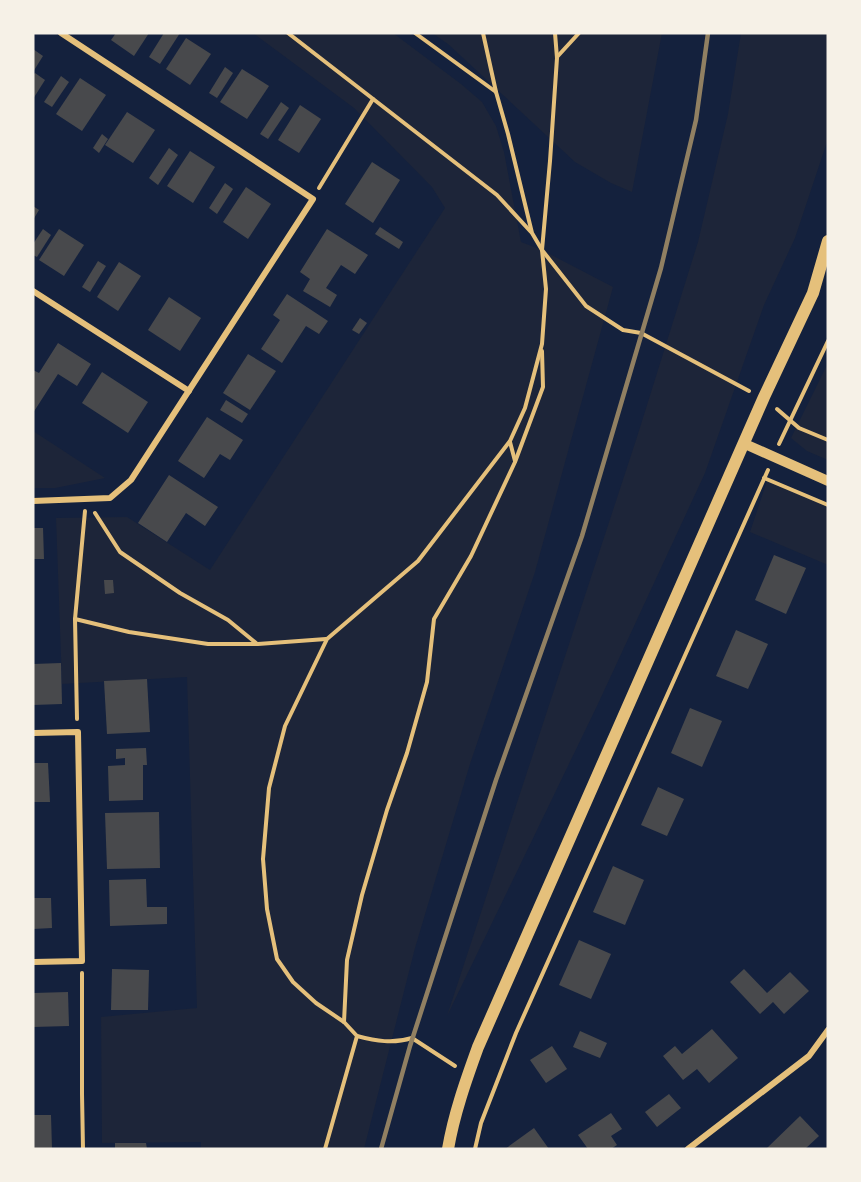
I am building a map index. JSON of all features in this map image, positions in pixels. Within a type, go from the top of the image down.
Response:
[{"type":"main road","points":[[448,1149],[468,1075],[483,1036],[764,397],[813,293],[828,241]]},
{"type":"street","points":[[33,501],[110,498],[131,480],[313,199],[61,33]]},
{"type":"street","points":[[33,291],[189,391]]},
{"type":"street","points":[[745,444],[828,481]]},
{"type":"street","points":[[33,733],[78,732],[82,961],[33,962]]},
{"type":"street","points":[[688,1149],[808,1056],[828,1030]]},
{"type":"path","points":[[288,33],[498,195],[532,233],[542,250],[586,306],[623,330],[641,333],[740,387],[764,397],[799,428],[828,440]]},
{"type":"path","points":[[415,33],[496,92]]},
{"type":"path","points":[[483,33],[532,233]]},
{"type":"path","points":[[344,1022],[347,960],[387,810],[407,753],[427,682],[434,620],[471,556],[515,462],[543,387],[542,344],[546,288],[542,250],[557,58],[555,33]]},
{"type":"path","points":[[557,58],[579,33]]},
{"type":"path","points":[[313,199],[373,99]]},
{"type":"path","points":[[475,1149],[481,1123],[516,1033],[790,420],[828,341]]},
{"type":"path","points":[[468,1075],[412,1038],[400,1042],[376,1041],[357,1036],[344,1022],[316,1003],[294,982],[277,959],[267,909],[263,859],[269,788],[285,726],[327,639],[418,561],[510,441],[525,408],[542,344]]},
{"type":"path","points":[[510,441],[515,462]]},
{"type":"path","points":[[764,478],[828,505]]},
{"type":"path","points":[[78,732],[75,620],[86,499]]},
{"type":"path","points":[[86,499],[120,552],[180,593],[228,620],[258,644]]},
{"type":"path","points":[[75,620],[129,632],[208,644],[258,644],[327,639]]},
{"type":"path","points":[[82,961],[83,1149]]},
{"type":"path","points":[[326,1149],[357,1036]]},
{"type":"shaded area","points":[[253,33],[393,33],[482,102],[496,126],[504,152],[521,242],[542,250],[613,287],[535,572],[470,764],[415,948],[364,1149],[201,1149],[201,1142],[102,1143],[101,1017],[197,1008],[187,677],[62,684],[56,518],[127,517],[210,570],[445,208],[432,187],[354,108]]},
{"type":"shaded area","points":[[432,33],[662,33],[632,192],[611,183],[575,162],[448,44]]},
{"type":"shaded area","points":[[741,33],[828,33],[828,139],[795,238],[764,305],[705,473],[597,706],[447,1016],[637,437],[698,242],[728,114]]},
{"type":"shaded area","points":[[828,363],[828,460],[807,451],[791,438]]},
{"type":"shaded area","points":[[33,431],[105,478],[55,488],[33,488]]},
{"type":"shaded area","points":[[768,478],[828,506],[828,565],[750,532]]},
{"type":"building","points":[[116,33],[149,33],[134,56],[111,40]]},
{"type":"building","points":[[164,33],[180,33],[160,64],[149,57]]},
{"type":"building","points":[[186,38],[211,54],[190,85],[166,69]]},
{"type":"building","points":[[33,49],[43,56],[33,72]]},
{"type":"building","points":[[225,67],[233,73],[217,98],[209,93]]},
{"type":"building","points":[[242,69],[269,86],[247,119],[220,102]]},
{"type":"building","points":[[35,73],[45,80],[33,99],[33,75]]},
{"type":"building","points":[[61,76],[69,82],[52,107],[44,102]]},
{"type":"building","points":[[80,78],[106,95],[82,131],[56,114]]},
{"type":"building","points":[[281,102],[289,108],[268,139],[260,134]]},
{"type":"building","points":[[300,105],[321,119],[299,153],[278,140]]},
{"type":"building","points":[[127,112],[155,130],[133,163],[105,145]]},
{"type":"building","points":[[102,134],[108,139],[99,153],[93,148]]},
{"type":"building","points":[[169,148],[178,155],[158,185],[149,178]]},
{"type":"building","points":[[190,151],[215,167],[193,203],[167,186]]},
{"type":"building","points":[[372,162],[400,180],[373,223],[345,204]]},
{"type":"building","points":[[225,183],[233,189],[217,214],[209,208]]},
{"type":"building","points":[[246,187],[271,204],[248,239],[223,222]]},
{"type":"building","points":[[33,206],[39,210],[33,220]]},
{"type":"building","points":[[380,227],[403,242],[399,249],[375,234]]},
{"type":"building","points":[[43,229],[51,235],[37,257],[33,255],[33,244]]},
{"type":"building","points":[[59,229],[84,245],[64,276],[39,260]]},
{"type":"building","points":[[327,229],[368,255],[355,274],[341,265],[326,288],[337,295],[330,307],[303,291],[310,279],[300,272]]},
{"type":"building","points":[[98,261],[106,266],[90,292],[82,287]]},
{"type":"building","points":[[119,262],[141,276],[118,311],[97,297]]},
{"type":"building","points":[[287,294],[328,321],[319,334],[306,326],[282,363],[261,349],[280,320],[273,315]]},
{"type":"building","points":[[169,297],[201,318],[180,351],[148,330]]},
{"type":"building","points":[[360,318],[367,323],[359,334],[352,330]]},
{"type":"building","points":[[58,343],[91,364],[77,386],[58,374],[33,413],[33,370],[39,373]]},
{"type":"building","points":[[248,354],[276,371],[250,410],[223,393]]},
{"type":"building","points":[[102,372],[148,402],[128,433],[82,403]]},
{"type":"building","points":[[226,400],[248,414],[242,423],[220,410]]},
{"type":"building","points":[[207,417],[243,440],[230,460],[220,454],[204,478],[178,461]]},
{"type":"building","points":[[169,475],[218,507],[205,526],[186,513],[167,542],[138,523]]},
{"type":"building","points":[[33,528],[43,528],[44,559],[33,559]]},
{"type":"building","points":[[774,555],[806,568],[786,614],[755,600]]},
{"type":"building","points":[[104,580],[113,580],[114,593],[105,594]]},
{"type":"building","points":[[736,630],[768,644],[748,689],[716,676]]},
{"type":"building","points":[[61,663],[62,704],[33,705],[33,664]]},
{"type":"building","points":[[147,679],[150,732],[107,734],[104,681]]},
{"type":"building","points":[[690,708],[722,721],[702,767],[671,753]]},
{"type":"building","points":[[146,748],[147,765],[143,765],[143,800],[109,801],[108,766],[125,765],[125,758],[116,759],[116,749]]},
{"type":"building","points":[[33,763],[48,763],[50,802],[33,802]]},
{"type":"building","points":[[658,787],[684,799],[667,836],[641,825]]},
{"type":"building","points":[[159,812],[160,868],[107,869],[105,813]]},
{"type":"building","points":[[613,866],[644,880],[625,925],[593,912]]},
{"type":"building","points":[[146,879],[147,907],[167,907],[167,924],[110,926],[109,880]]},
{"type":"building","points":[[33,898],[51,898],[52,928],[33,929]]},
{"type":"building","points":[[579,940],[611,954],[591,999],[559,985]]},
{"type":"building","points":[[112,969],[149,970],[148,1010],[111,1010]]},
{"type":"building","points":[[744,969],[767,993],[790,972],[809,991],[784,1014],[773,1002],[760,1014],[730,982]]},
{"type":"building","points":[[68,992],[69,1026],[33,1027],[33,993]]},
{"type":"building","points":[[712,1029],[738,1058],[709,1083],[697,1069],[683,1080],[663,1056],[675,1046],[682,1054]]},
{"type":"building","points":[[580,1031],[607,1043],[600,1058],[573,1047]]},
{"type":"building","points":[[552,1046],[567,1069],[546,1083],[530,1060]]},
{"type":"building","points":[[669,1094],[681,1108],[657,1127],[645,1112]]},
{"type":"building","points":[[611,1113],[622,1129],[611,1136],[617,1145],[611,1149],[588,1149],[578,1135]]},
{"type":"building","points":[[33,1115],[51,1115],[52,1149],[33,1149]]},
{"type":"building","points":[[800,1116],[819,1136],[805,1149],[767,1148]]},
{"type":"building","points":[[534,1128],[549,1149],[505,1149]]},
{"type":"building","points":[[115,1143],[146,1143],[147,1149],[115,1149]]},
{"type":"railway","points":[[381,1149],[410,1046],[496,780],[582,536],[661,268],[696,120],[708,33]]}]
